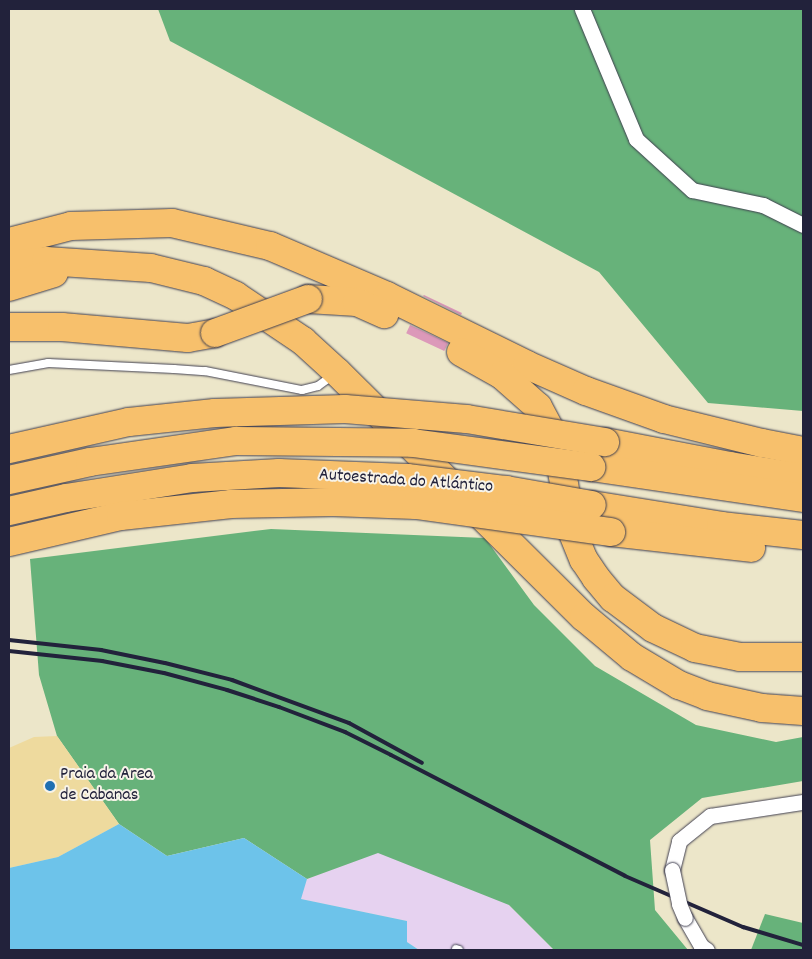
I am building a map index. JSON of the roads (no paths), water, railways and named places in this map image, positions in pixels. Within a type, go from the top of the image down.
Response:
[{"type":"highway","points":[[9,242],[71,226],[172,223],[270,246],[387,296],[527,365],[586,391],[664,419],[762,444],[803,451]]},
{"type":"highway","points":[[9,265],[46,261],[151,268],[178,273],[236,296],[303,341],[337,372],[584,617],[632,657],[679,685],[707,696],[762,708],[803,710]]},
{"type":"highway","points":[[9,287],[52,273],[97,265]]},
{"type":"highway","points":[[9,327],[62,326],[188,338],[215,333],[308,299],[357,302],[430,335],[502,375],[538,407],[557,442],[572,530],[584,560],[596,578],[630,612],[653,628],[694,648],[740,657],[803,657]]},
{"type":"highway","points":[[9,448],[129,422],[215,413],[346,409],[467,419],[803,478]]},
{"type":"highway","name":"Autoestrada do Atlántico","points":[[9,480],[90,462],[236,441],[413,443],[803,498]]},
{"type":"highway","name":"Autoestrada do Atlántico","points":[[9,511],[66,498],[192,478],[279,473],[407,478],[506,490],[592,506],[721,526],[803,535]]},
{"type":"highway","points":[[9,542],[121,516],[231,504],[333,502],[416,505],[611,532],[729,546],[803,551]]},
{"type":"street","points":[[582,9],[636,139],[692,190],[763,205],[803,225]]},
{"type":"street","points":[[707,950],[701,946],[679,904],[672,870],[679,841],[710,816],[803,802]]},
{"type":"lane","points":[[9,370],[48,363],[204,371],[302,390],[318,386],[337,372]]},
{"type":"water","points":[[119,824],[167,856],[244,838],[307,879],[301,899],[407,921],[407,942],[419,950],[9,950],[9,868],[58,857]]},
{"type":"railway","points":[[9,640],[101,650],[165,663],[232,680],[349,723],[422,763]]},
{"type":"railway","points":[[9,651],[102,661],[164,673],[227,690],[279,707],[345,732],[625,876],[743,927],[803,945]]},
{"type":"place","name":"Praia da Area de Cabanas","points":[[50,786]]}]
